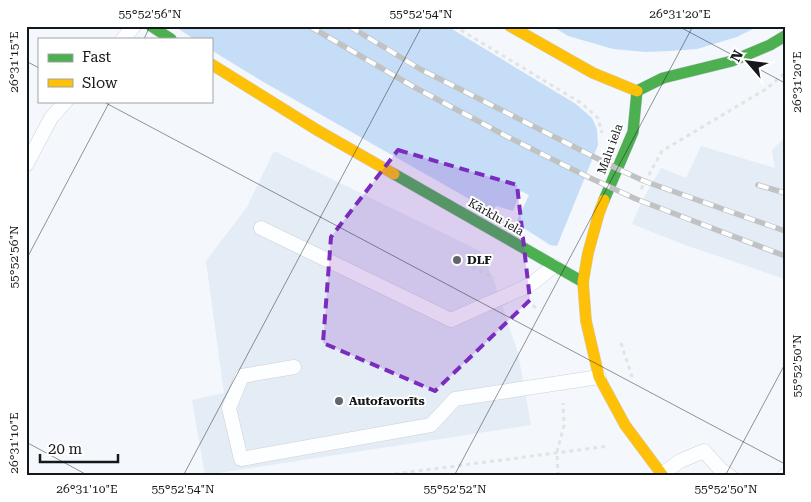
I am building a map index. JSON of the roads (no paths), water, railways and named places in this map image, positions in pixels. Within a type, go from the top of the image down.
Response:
[{"type":"street","points":[[151,26],[169,38]]},
{"type":"street","points":[[510,26],[593,72],[637,91],[663,78],[732,61],[770,45],[785,36]]},
{"type":"street","name":"Kārklu iela","points":[[212,65],[317,130],[583,282]]},
{"type":"street","name":"Malu iela","points":[[583,282],[588,253],[599,213],[633,132],[637,91]]},
{"type":"street","points":[[583,282],[586,321],[599,377],[625,425],[662,475]]},
{"type":"lane","points":[[123,38],[134,26]]},
{"type":"lane","points":[[26,165],[51,118],[65,102]]},
{"type":"lane","points":[[261,228],[451,320],[519,290],[534,282],[554,266]]},
{"type":"lane","points":[[294,367],[242,376],[230,408],[241,460],[431,425],[455,399],[599,377]]},
{"type":"lane","points":[[662,475],[680,461],[704,450],[721,470],[730,476]]},
{"type":"railway","points":[[309,26],[414,87],[588,177],[636,199],[785,256]]},
{"type":"railway","points":[[349,26],[420,69],[618,169],[644,181],[785,231]]},
{"type":"railway","points":[[758,185],[785,193]]},
{"type":"place","name":"DLF","points":[[457,260]]},
{"type":"place","name":"Autofavorīts","points":[[339,401]]}]
